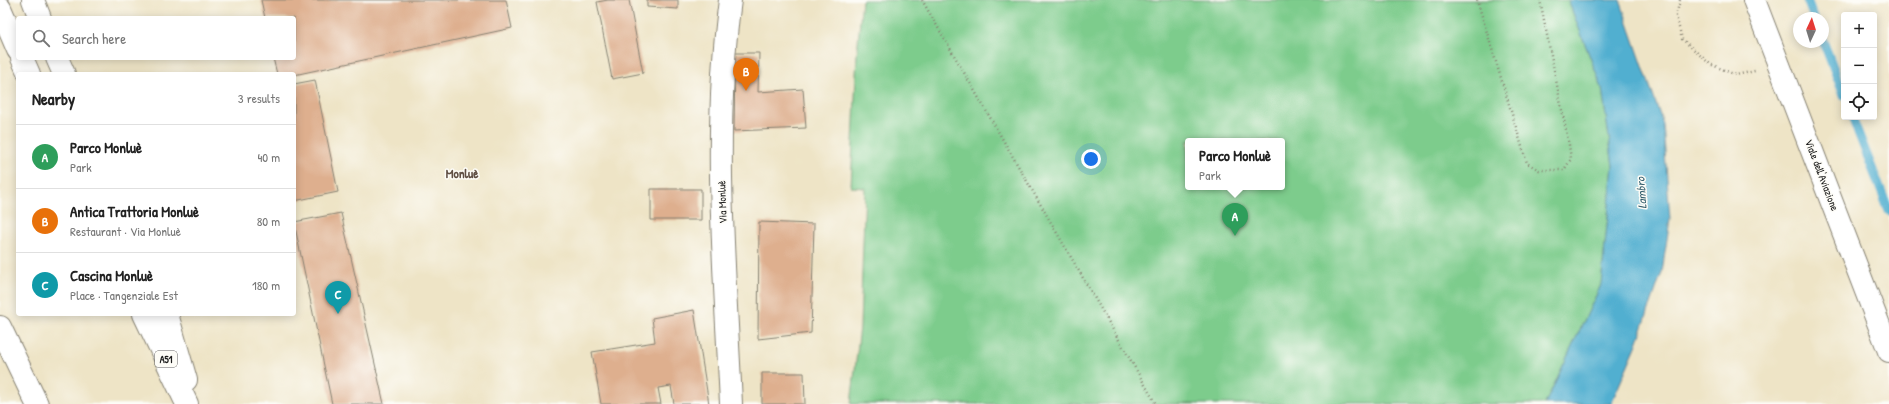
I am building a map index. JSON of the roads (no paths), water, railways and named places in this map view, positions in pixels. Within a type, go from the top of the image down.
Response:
[{"type":"main road","points":[[33,0],[39,16]]},
{"type":"main road","name":"Via Monluè","points":[[730,0],[724,39],[720,130],[731,404]]},
{"type":"main road","name":"Viale dell'Aviazione","points":[[1754,0],[1889,351]]},
{"type":"main road","points":[[0,8],[16,45]]},
{"type":"main road","points":[[23,60],[28,72]]},
{"type":"main road","points":[[58,60],[63,72]]},
{"type":"main road","name":"A51","points":[[145,316],[187,404]]},
{"type":"main road","points":[[168,316],[192,404]]},
{"type":"main road","points":[[0,327],[5,344],[37,404]]},
{"type":"water","name":"Lambro","points":[[1568,0],[1620,0],[1663,124],[1670,219],[1662,272],[1637,344],[1611,404],[1545,404],[1601,285],[1613,166],[1602,88]]},
{"type":"waterway","points":[[1807,0],[1812,12]]},
{"type":"waterway","points":[[1826,48],[1841,87]]},
{"type":"waterway","points":[[1853,120],[1889,211]]},
{"type":"place","name":"Antica Trattoria Monluè","points":[[746,91]]},
{"type":"place","name":"Parco Monluè","points":[[1235,236]]},
{"type":"place","name":"Cascina Monluè","points":[[338,314]]},
{"type":"district","name":"Monluè","points":[[462,173]]}]
